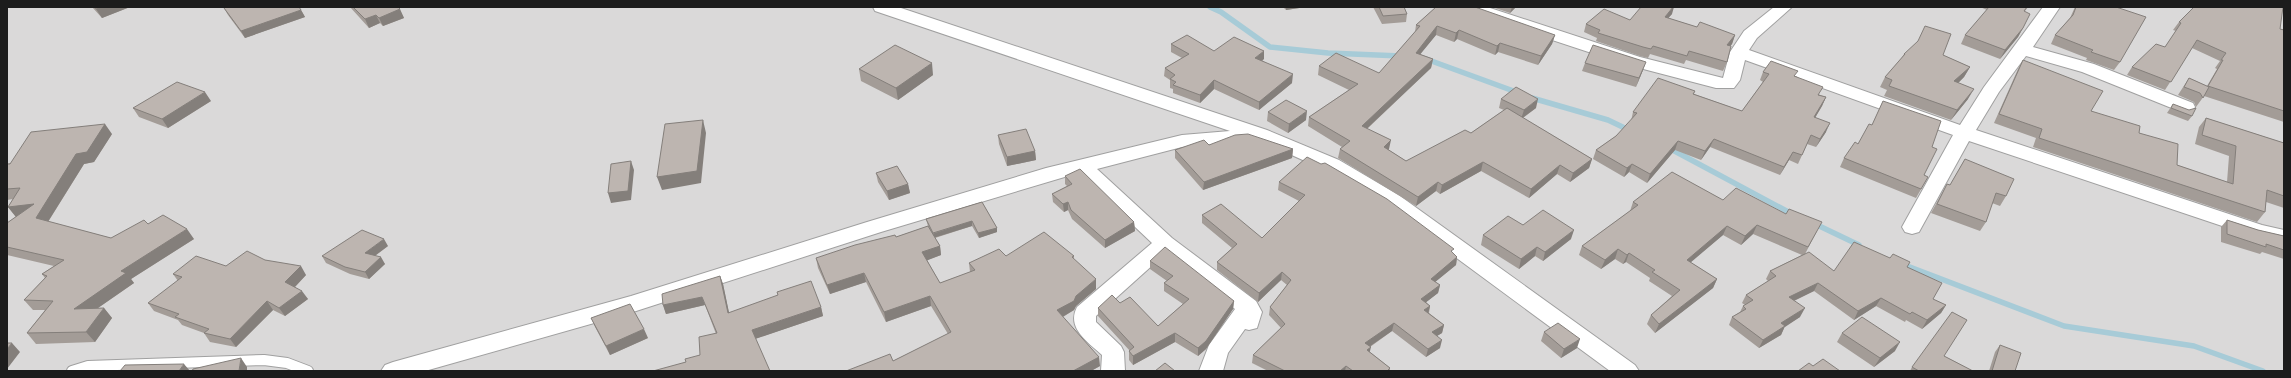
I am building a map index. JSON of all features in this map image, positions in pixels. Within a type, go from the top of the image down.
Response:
[{"type":"street","points":[[881,7],[1260,134],[1332,164],[1393,201],[1627,371]]},
{"type":"street","points":[[1471,7],[1634,61],[1716,83],[1728,84],[1731,80],[1739,52],[1750,36],[1784,7]]},
{"type":"street","points":[[1912,227],[1965,132],[2005,69],[2022,50],[2052,7]]},
{"type":"street","points":[[2022,50],[2088,68],[2186,107]]},
{"type":"street","points":[[1739,52],[1965,132],[2259,231],[2284,237]]},
{"type":"street","points":[[393,371],[633,304],[874,227],[1082,166],[1182,141],[1260,134]]},
{"type":"street","points":[[1082,166],[1165,243],[1248,314],[1218,350],[1211,371]]},
{"type":"street","points":[[1113,371],[1113,352],[1085,326],[1085,312],[1165,243]]},
{"type":"lane","points":[[72,371],[88,366],[264,360],[287,363],[308,371]]},
{"type":"shaded area","points":[[7,7],[2284,7],[2284,371],[7,371]]},
{"type":"building","points":[[299,7],[301,10],[241,31],[224,8]]},
{"type":"building","points":[[353,7],[398,7],[400,9],[379,18],[376,15],[365,19]]},
{"type":"building","points":[[1379,7],[1404,7],[1407,14],[1383,16]]},
{"type":"building","points":[[1436,7],[1475,7],[1555,35],[1541,56],[1500,43],[1497,46],[1459,30],[1456,33],[1437,26],[1416,53],[1433,59],[1362,126],[1391,140],[1384,147],[1406,161],[1465,130],[1471,133],[1507,108],[1592,159],[1573,173],[1560,165],[1531,189],[1483,162],[1442,185],[1438,182],[1418,197],[1340,149],[1350,141],[1309,117],[1358,84],[1319,66],[1336,53],[1379,73],[1420,26],[1416,25]]},
{"type":"building","points":[[1641,7],[1673,7],[1665,17],[1697,27],[1700,22],[1735,35],[1727,45],[1731,46],[1727,62],[1689,51],[1687,56],[1653,46],[1651,49],[1643,47],[1598,33],[1600,30],[1586,24],[1604,9],[1630,20]]},
{"type":"building","points":[[1989,7],[2027,7],[2024,11],[2030,14],[2023,28],[2005,50],[1965,35]]},
{"type":"building","points":[[2076,7],[2116,7],[2146,17],[2120,62],[2091,52],[2093,50],[2055,35],[2073,15]]},
{"type":"building","points":[[2194,7],[2283,7],[2280,29],[2284,30],[2284,111],[2208,86],[2226,53],[2197,40],[2171,82],[2132,67],[2156,44],[2165,47],[2181,23],[2179,22]]},
{"type":"building","points":[[1925,26],[1951,34],[1943,55],[1970,67],[1954,81],[1974,89],[1957,110],[1889,86],[1892,80],[1885,77],[1904,54],[1918,41]]},
{"type":"building","points":[[1187,35],[1214,51],[1234,37],[1264,51],[1255,58],[1293,74],[1259,102],[1214,80],[1200,95],[1173,85],[1176,82],[1170,79],[1175,75],[1165,68],[1189,54],[1171,44]]},
{"type":"building","points":[[895,45],[932,63],[896,88],[859,69]]},
{"type":"building","points":[[1593,45],[1646,62],[1639,78],[1585,63]]},
{"type":"building","points":[[2023,60],[2103,91],[2091,111],[2140,126],[2139,133],[2178,144],[2177,165],[2233,184],[2236,146],[2202,135],[2206,118],[2284,143],[2284,196],[2267,190],[2265,212],[2039,138],[2042,129],[1999,114]]},
{"type":"building","points":[[1771,61],[1798,71],[1794,76],[1823,87],[1818,95],[1826,97],[1814,117],[1830,123],[1820,139],[1811,135],[1802,155],[1793,152],[1784,167],[1714,139],[1705,151],[1678,141],[1650,174],[1632,164],[1627,168],[1596,150],[1616,136],[1637,113],[1633,112],[1658,78],[1695,91],[1693,94],[1742,111],[1769,74],[1763,72]]},
{"type":"building","points":[[2189,78],[2209,87],[2203,98],[2200,93],[2184,87]]},
{"type":"building","points":[[177,82],[205,92],[162,119],[133,108]]},
{"type":"building","points":[[1516,87],[1538,99],[1524,110],[1501,99]]},
{"type":"building","points":[[1286,100],[1307,111],[1289,124],[1268,112]]},
{"type":"building","points":[[1883,101],[1941,121],[1932,147],[1937,149],[1924,175],[1928,177],[1921,189],[1844,158],[1855,142],[1858,144],[1869,124],[1872,125]]},
{"type":"building","points":[[2173,104],[2189,110],[2196,108],[2192,116],[2171,108]]},
{"type":"building","points":[[703,120],[697,171],[657,177],[665,124]]},
{"type":"building","points":[[105,124],[87,152],[76,154],[36,218],[111,238],[144,220],[148,224],[163,215],[187,229],[121,271],[126,273],[74,309],[104,308],[86,332],[27,333],[53,301],[24,300],[47,276],[42,274],[64,260],[7,247],[7,223],[34,204],[8,207],[20,188],[7,189],[7,164],[10,164],[31,132]]},
{"type":"building","points":[[1026,129],[1035,151],[1007,157],[998,135]]},
{"type":"building","points":[[1248,134],[1293,149],[1204,182],[1175,150],[1204,140],[1209,145],[1235,135]]},
{"type":"building","points":[[1307,157],[1321,164],[1325,163],[1387,199],[1454,249],[1451,251],[1457,257],[1431,279],[1440,285],[1421,299],[1430,306],[1424,310],[1444,325],[1432,332],[1442,340],[1428,349],[1394,323],[1365,343],[1371,347],[1367,350],[1390,368],[1387,371],[1353,371],[1346,366],[1340,371],[1285,371],[1253,355],[1285,324],[1270,307],[1291,280],[1282,272],[1259,293],[1217,262],[1237,244],[1202,215],[1221,204],[1262,238],[1305,195],[1279,182]]},
{"type":"building","points":[[1965,159],[2014,179],[2006,196],[1996,193],[1986,222],[1937,204],[1947,184],[1950,185]]},
{"type":"building","points":[[631,161],[628,191],[608,193],[611,164]]},
{"type":"building","points":[[897,166],[908,184],[887,191],[876,173]]},
{"type":"building","points":[[1080,169],[1134,222],[1105,240],[1071,210],[1068,202],[1063,204],[1052,194],[1072,184],[1065,176]]},
{"type":"building","points":[[1672,172],[1723,200],[1736,188],[1786,214],[1789,209],[1822,222],[1808,247],[1757,225],[1745,236],[1727,226],[1687,260],[1717,279],[1659,324],[1651,315],[1680,290],[1652,272],[1655,270],[1629,253],[1627,255],[1618,249],[1605,260],[1582,246],[1638,205],[1633,202]]},
{"type":"building","points":[[982,202],[997,228],[978,233],[972,221],[933,233],[926,219]]},
{"type":"building","points":[[1543,210],[1574,230],[1545,252],[1537,247],[1521,259],[1483,235],[1508,216],[1523,225]]},
{"type":"building","points":[[2227,220],[2258,230],[2284,236],[2284,250],[2266,244],[2266,247],[2227,234]]},
{"type":"building","points":[[928,226],[940,246],[922,252],[940,283],[975,270],[969,263],[999,249],[1006,256],[1044,232],[1074,256],[1072,257],[1096,279],[1076,296],[1074,301],[1057,310],[1099,357],[1073,371],[846,371],[890,354],[893,361],[951,332],[930,296],[884,312],[864,273],[827,285],[816,258],[855,245],[895,235],[896,237]]},
{"type":"building","points":[[362,230],[384,239],[365,253],[381,257],[365,272],[345,267],[322,256]]},
{"type":"building","points":[[1854,242],[1890,258],[1893,254],[1910,262],[1907,267],[1942,283],[1933,299],[1946,305],[1927,320],[1912,312],[1910,314],[1881,298],[1858,311],[1818,283],[1789,297],[1805,308],[1781,323],[1785,326],[1763,340],[1732,317],[1746,309],[1743,306],[1753,300],[1746,295],[1776,276],[1770,271],[1809,252],[1834,271]]},
{"type":"building","points":[[1165,247],[1234,301],[1206,341],[1198,348],[1175,333],[1133,356],[1129,351],[1134,347],[1098,308],[1112,295],[1120,303],[1130,297],[1158,326],[1189,299],[1164,283],[1173,276],[1150,261]]},
{"type":"building","points":[[247,251],[265,260],[301,266],[285,282],[302,291],[279,308],[267,301],[230,339],[204,333],[209,329],[175,317],[179,314],[148,303],[182,277],[173,274],[196,256],[226,266]]},
{"type":"building","points":[[720,276],[728,313],[778,295],[777,292],[811,281],[821,307],[752,330],[770,371],[653,371],[686,362],[685,359],[700,355],[699,337],[717,333],[702,297],[663,305],[662,294]]},
{"type":"building","points":[[630,304],[644,329],[606,346],[591,318]]},
{"type":"building","points":[[1952,312],[1967,320],[1944,356],[1973,371],[1919,371],[1912,367]]},
{"type":"building","points":[[1862,317],[1900,342],[1880,358],[1842,333]]},
{"type":"building","points":[[1558,323],[1580,339],[1564,349],[1544,332]]},
{"type":"building","points":[[7,343],[12,343],[7,349]]},
{"type":"building","points":[[2000,345],[2021,353],[2015,371],[1992,371]]},
{"type":"building","points":[[241,358],[239,371],[192,371],[193,369]]},
{"type":"building","points":[[1823,359],[1840,371],[1798,371],[1809,363],[1813,366]]},
{"type":"building","points":[[1165,363],[1175,371],[1155,371]]},
{"type":"building","points":[[184,364],[179,371],[120,371],[125,365]]},
{"type":"waterway","points":[[1210,7],[1221,12],[1270,47],[1328,53],[1401,56]]},
{"type":"waterway","points":[[1426,59],[1519,93]]},
{"type":"waterway","points":[[1532,98],[1608,120],[1631,131]]},
{"type":"waterway","points":[[1667,147],[1794,215]]},
{"type":"waterway","points":[[1813,223],[1859,245]]},
{"type":"waterway","points":[[1902,264],[2064,326],[2194,346],[2263,371]]}]
